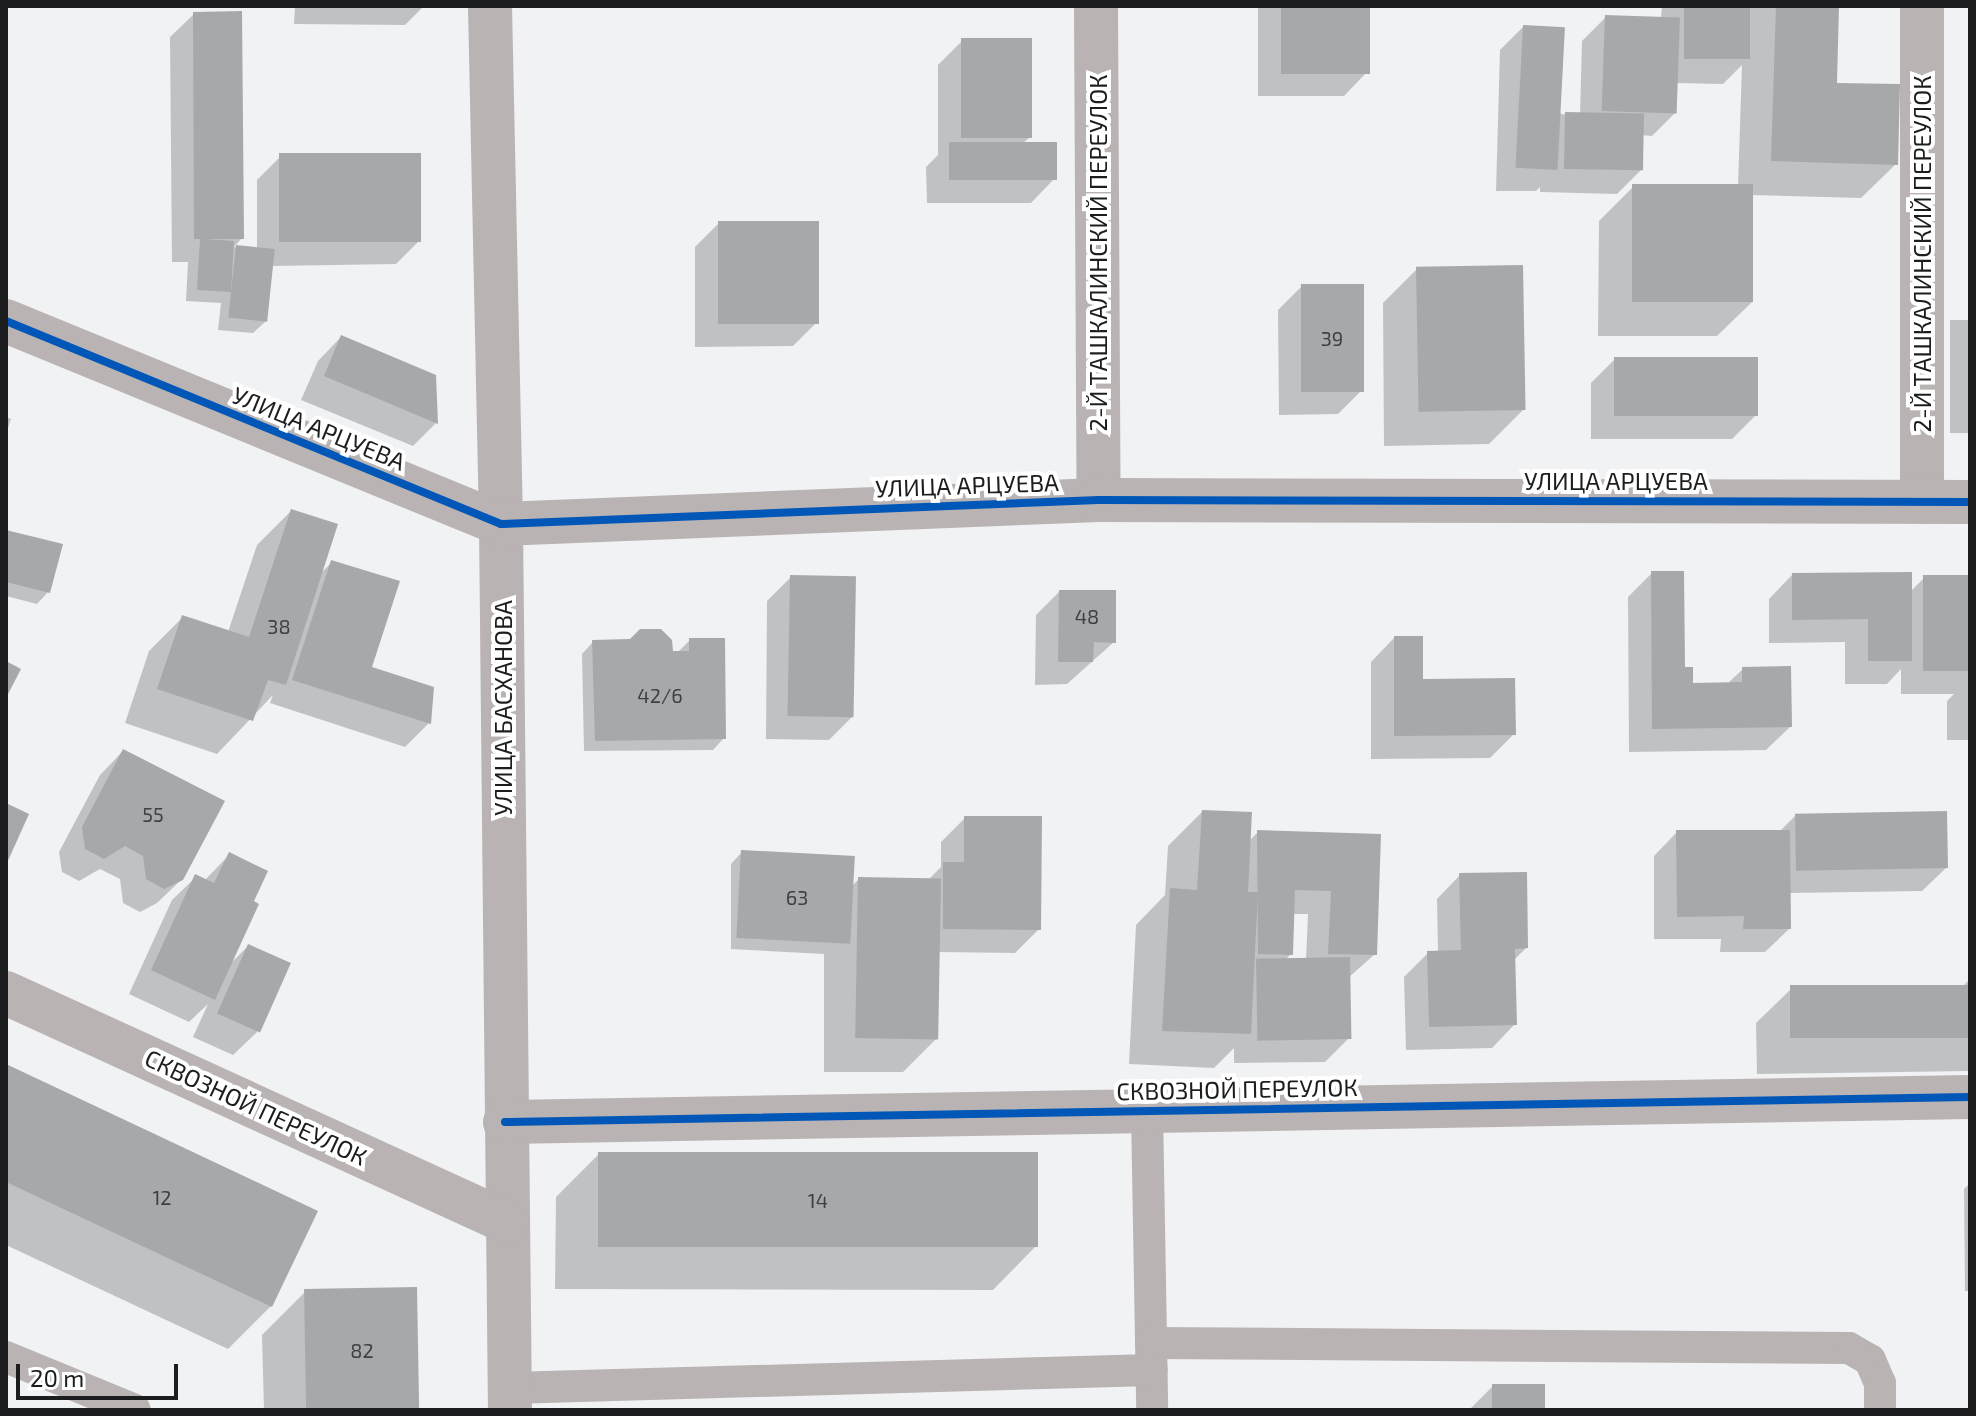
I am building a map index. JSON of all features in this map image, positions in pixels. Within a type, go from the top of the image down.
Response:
[{"type":"street","name":"УЛИЦА БАСХАНОВА","points":[[490,6],[501,524],[510,1399]]},
{"type":"street","name":"2-Й ТАШКАЛИНСКИЙ ПЕРЕУЛОК","points":[[1096,6],[1099,500]]},
{"type":"street","name":"2-Й ТАШКАЛИНСКИЙ ПЕРЕУЛОК","points":[[1922,6],[1922,502]]},
{"type":"street","name":"УЛИЦА АРЦУЕВА","points":[[6,321],[501,524],[1099,500],[1970,502]]},
{"type":"street","name":"СКВОЗНОЙ ПЕРЕУЛОК","points":[[6,993],[507,1222]]},
{"type":"street","name":"СКВОЗНОЙ ПЕРЕУЛОК","points":[[505,1122],[1970,1097]]},
{"type":"lane","points":[[1147,1111],[1152,1410]]},
{"type":"lane","points":[[510,1399],[1151,1356],[1849,1348],[1870,1360],[1880,1383],[1880,1410]]},
{"type":"lane","points":[[6,1357],[135,1410]]},
{"type":"building","points":[[1281,6],[1370,6],[1370,74],[1281,74]]},
{"type":"building","points":[[1684,6],[1750,6],[1750,59],[1684,59]]},
{"type":"building","points":[[1776,6],[1839,6],[1837,83],[1900,84],[1898,165],[1771,161]]},
{"type":"building","points":[[242,11],[244,239],[204,239],[234,241],[231,292],[197,290],[200,239],[194,239],[193,12]]},
{"type":"building","points":[[1605,15],[1680,18],[1677,114],[1602,111]]},
{"type":"building","points":[[1523,25],[1565,27],[1557,170],[1516,168]]},
{"type":"building","points":[[961,38],[1032,38],[1032,138],[961,138]]},
{"type":"building","points":[[1565,112],[1644,113],[1643,170],[1564,169]]},
{"type":"building","points":[[949,142],[1057,142],[1057,180],[949,180]]},
{"type":"building","points":[[279,153],[421,153],[421,242],[279,242]]},
{"type":"building","points":[[1632,184],[1753,184],[1753,302],[1632,302]]},
{"type":"building","points":[[718,221],[819,221],[819,324],[718,324]]},
{"type":"building","points":[[236,245],[275,249],[267,322],[228,318]]},
{"type":"building","points":[[1523,265],[1526,410],[1419,412],[1416,267]]},
{"type":"building","points":[[1301,284],[1364,284],[1364,392],[1301,392]]},
{"type":"building","points":[[341,335],[436,375],[438,424],[324,376]]},
{"type":"building","points":[[1614,357],[1758,357],[1758,416],[1614,416]]},
{"type":"building","points":[[291,509],[338,524],[286,685],[268,680],[253,721],[157,689],[182,615],[249,637]]},
{"type":"building","points":[[6,530],[63,544],[50,593],[6,582]]},
{"type":"building","points":[[331,560],[400,581],[372,667],[434,687],[431,724],[292,680]]},
{"type":"building","points":[[1651,571],[1684,571],[1685,667],[1693,667],[1693,683],[1742,682],[1742,667],[1791,666],[1792,727],[1652,729]]},
{"type":"building","points":[[1912,572],[1912,661],[1868,661],[1868,619],[1792,620],[1792,573]]},
{"type":"building","points":[[790,575],[856,576],[854,717],[788,716]]},
{"type":"building","points":[[1923,575],[1970,575],[1970,671],[1923,671]]},
{"type":"building","points":[[1059,590],[1116,590],[1116,643],[1094,642],[1093,662],[1058,662]]},
{"type":"building","points":[[640,629],[661,629],[672,640],[673,651],[689,651],[689,638],[725,638],[726,739],[595,741],[592,640],[630,639]]},
{"type":"building","points":[[1394,636],[1423,636],[1423,679],[1515,678],[1516,735],[1394,736]]},
{"type":"building","points":[[6,661],[21,669],[6,698]]},
{"type":"building","points":[[123,749],[225,801],[183,880],[164,889],[146,879],[143,856],[125,846],[104,859],[85,849],[82,827]]},
{"type":"building","points":[[6,803],[29,814],[6,865]]},
{"type":"building","points":[[1202,810],[1252,812],[1248,892],[1258,892],[1251,1034],[1162,1031],[1170,888],[1197,890]]},
{"type":"building","points":[[1947,811],[1948,868],[1796,871],[1795,814]]},
{"type":"building","points":[[964,816],[1042,816],[1041,930],[943,929],[943,862],[964,862]]},
{"type":"building","points":[[1257,830],[1381,834],[1377,955],[1328,954],[1331,891],[1295,890],[1293,955],[1258,954]]},
{"type":"building","points":[[1676,830],[1790,830],[1791,929],[1743,929],[1744,916],[1677,917]]},
{"type":"building","points":[[741,850],[855,856],[850,944],[736,938]]},
{"type":"building","points":[[229,852],[268,871],[254,901],[259,904],[215,1000],[151,970],[195,874],[214,883]]},
{"type":"building","points":[[1527,872],[1528,948],[1515,949],[1517,1025],[1429,1027],[1427,951],[1461,950],[1459,873]]},
{"type":"building","points":[[858,877],[941,878],[938,1039],[855,1038]]},
{"type":"building","points":[[248,944],[291,963],[260,1033],[217,1013]]},
{"type":"building","points":[[1350,957],[1351,1039],[1257,1041],[1256,959]]},
{"type":"building","points":[[1790,985],[1970,985],[1970,1038],[1790,1038]]},
{"type":"building","points":[[6,1064],[318,1211],[272,1307],[6,1182]]},
{"type":"building","points":[[598,1152],[1038,1152],[1038,1247],[598,1247]]},
{"type":"building","points":[[417,1287],[419,1410],[306,1410],[304,1289]]},
{"type":"building","points":[[1492,1384],[1545,1384],[1545,1410],[1492,1410]]},
{"type":"cycle path","points":[[6,321],[501,524],[1099,500],[1970,502]]},
{"type":"cycle path","points":[[505,1122],[1970,1097]]}]
